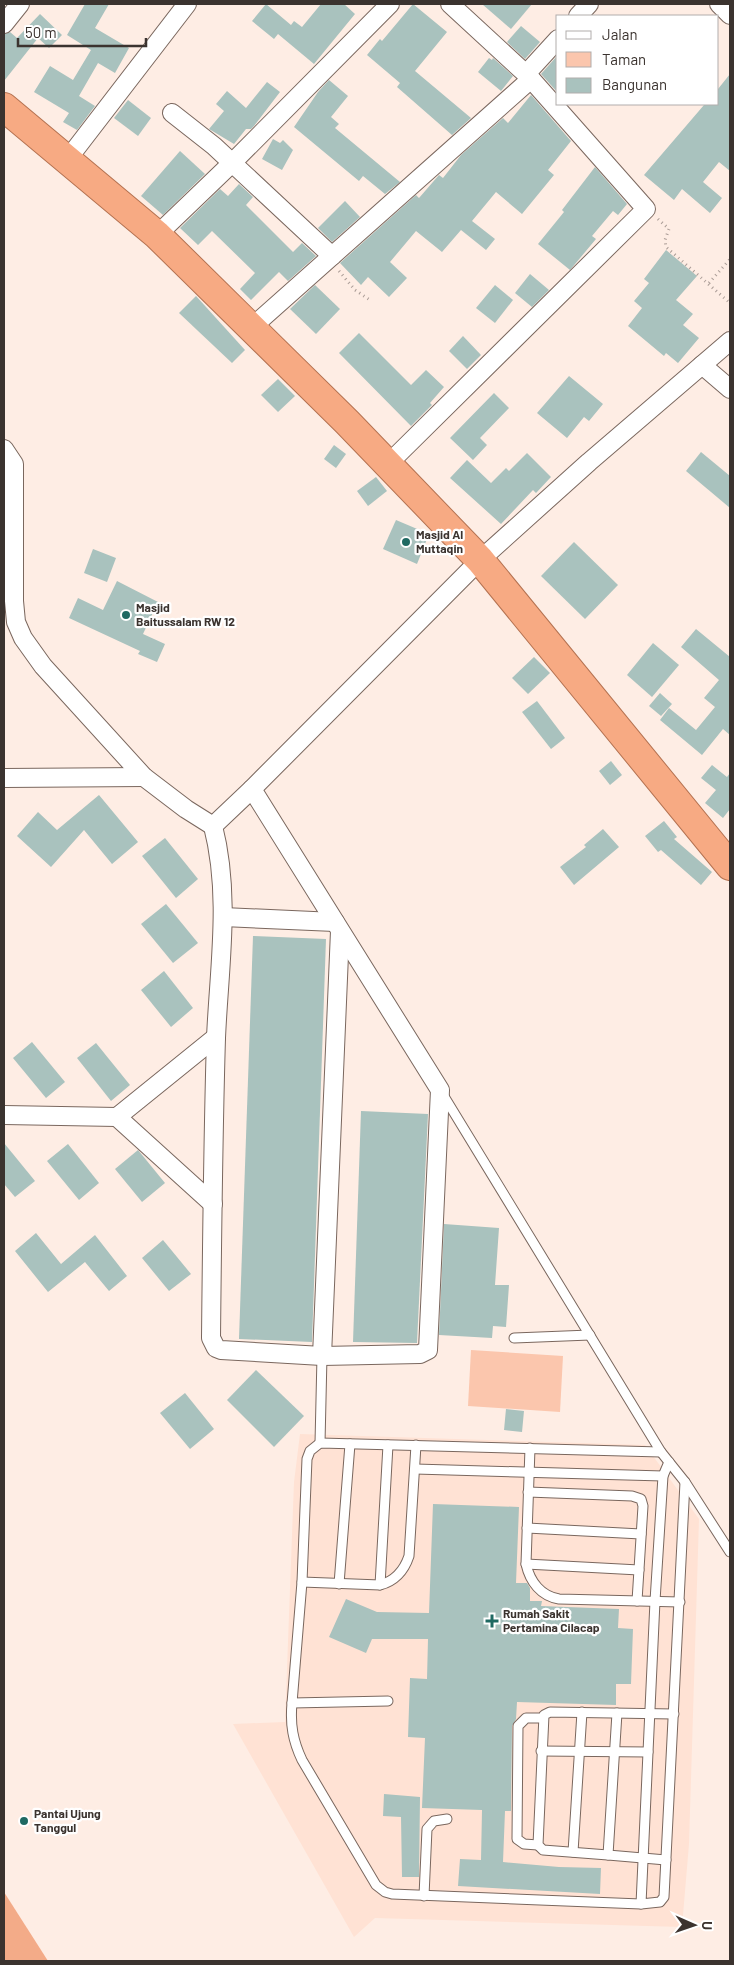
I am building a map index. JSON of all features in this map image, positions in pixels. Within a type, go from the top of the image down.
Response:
[{"type":"highway","points":[[4,107],[157,235],[388,464],[480,560],[729,862]]},
{"type":"street","points":[[4,24],[20,4]]},
{"type":"street","points":[[67,160],[187,4]]},
{"type":"street","points":[[157,235],[232,163],[390,4]]},
{"type":"street","points":[[388,464],[646,209],[528,76],[450,4]]},
{"type":"street","points":[[579,15],[589,4]]},
{"type":"street","points":[[719,4],[730,15]]},
{"type":"street","points":[[251,328],[528,76],[556,41]]},
{"type":"street","points":[[172,113],[232,163],[330,257]]},
{"type":"street","points":[[213,826],[480,560],[730,341]]},
{"type":"street","points":[[702,365],[730,390]]},
{"type":"street","points":[[4,449],[9,464],[16,622],[23,638],[43,666],[144,777],[186,810],[213,826],[221,857],[223,917],[216,1037],[210,1338],[212,1343],[221,1350],[322,1356],[420,1354],[428,1350],[440,1090],[252,789]]},
{"type":"street","points":[[4,778],[144,777]]},
{"type":"street","points":[[223,917],[338,927]]},
{"type":"street","points":[[322,1356],[338,927]]},
{"type":"street","points":[[4,1115],[117,1117],[216,1037]]},
{"type":"street","points":[[117,1117],[213,1204]]},
{"type":"lane","points":[[440,1090],[661,1452],[685,1482],[730,1552]]},
{"type":"lane","points":[[514,1338],[590,1335]]},
{"type":"lane","points":[[320,1443],[322,1356]]},
{"type":"lane","points":[[661,1452],[320,1443],[310,1451],[307,1459],[302,1582],[290,1723],[296,1748],[376,1886],[388,1894],[424,1896],[641,1904],[660,1902],[664,1897],[685,1482]]},
{"type":"lane","points":[[339,1584],[350,1444]]},
{"type":"lane","points":[[380,1584],[388,1445]]},
{"type":"lane","points":[[302,1582],[380,1584],[391,1581],[402,1570],[410,1556],[416,1445]]},
{"type":"lane","points":[[530,1448],[526,1564],[534,1582],[544,1595],[549,1597],[680,1602]]},
{"type":"lane","points":[[641,1904],[655,1601],[663,1476],[669,1462]]},
{"type":"lane","points":[[415,1469],[663,1476]]},
{"type":"lane","points":[[528,1492],[637,1497],[641,1500],[643,1506],[637,1600]]},
{"type":"lane","points":[[527,1528],[641,1534]]},
{"type":"lane","points":[[526,1564],[639,1570]]},
{"type":"lane","points":[[292,1703],[388,1701]]},
{"type":"lane","points":[[666,1860],[543,1850],[538,1845],[524,1844],[517,1838],[518,1726],[526,1718],[542,1718],[550,1712],[674,1714]]},
{"type":"lane","points":[[573,1852],[582,1712]]},
{"type":"lane","points":[[608,1855],[617,1713]]},
{"type":"lane","points":[[538,1845],[542,1718]]},
{"type":"lane","points":[[541,1750],[648,1752]]},
{"type":"lane","points":[[424,1896],[427,1830],[434,1821],[447,1819]]},
{"type":"path","points":[[646,209],[668,229],[669,232],[665,240],[666,247],[730,303]]},
{"type":"path","points":[[330,257],[355,290],[370,300]]},
{"type":"path","points":[[709,283],[730,259]]},
{"type":"shaded area","name":"Rumah Sakit Pertamina Cilacap","points":[[300,1434],[645,1445],[699,1519],[689,1844],[682,1927],[375,1918],[354,1937],[233,1724],[285,1722],[294,1482]]},
{"type":"shaded area","points":[[4,1892],[48,1961],[4,1961]]},
{"type":"green space","points":[[471,1350],[563,1356],[560,1412],[468,1406]]},
{"type":"building","points":[[85,4],[109,4],[95,28],[129,48],[115,73],[98,63],[79,96],[95,106],[77,130],[63,122],[69,113],[34,92],[50,66],[73,80],[91,50],[67,35]]},
{"type":"building","points":[[266,4],[291,25],[294,21],[302,27],[321,4],[344,4],[355,14],[314,64],[278,34],[274,39],[252,21]]},
{"type":"building","points":[[413,4],[447,32],[415,71],[471,118],[452,135],[397,87],[400,83],[367,55],[380,39],[382,41]]},
{"type":"building","points":[[482,4],[532,4],[511,29]]},
{"type":"building","points":[[40,14],[62,35],[49,48],[38,38],[4,81],[4,34],[10,32],[17,38]]},
{"type":"building","points":[[521,26],[540,42],[525,59],[507,42]]},
{"type":"building","points":[[556,57],[556,91],[541,74]]},
{"type":"building","points":[[489,58],[492,60],[493,58],[513,76],[501,91],[478,72]]},
{"type":"building","points":[[730,74],[730,171],[719,162],[703,182],[722,198],[710,213],[682,189],[674,200],[644,175],[704,105],[719,105],[719,88]]},
{"type":"building","points":[[329,80],[348,96],[331,117],[339,124],[335,128],[400,182],[385,194],[363,176],[359,181],[294,127],[318,92]]},
{"type":"building","points":[[267,82],[280,92],[254,126],[251,129],[246,129],[234,144],[209,129],[224,111],[216,104],[227,91],[246,108]]},
{"type":"building","points":[[531,95],[571,141],[548,170],[554,175],[522,214],[496,192],[472,221],[495,239],[486,250],[461,230],[442,252],[416,231],[390,262],[407,278],[389,297],[368,277],[361,285],[340,263],[416,195],[419,198],[439,175],[443,178],[461,155],[503,118],[508,123]]},
{"type":"building","points":[[128,100],[151,118],[138,136],[114,118]]},
{"type":"building","points":[[273,139],[280,143],[283,140],[293,150],[282,170],[262,159]]},
{"type":"building","points":[[180,151],[205,174],[163,215],[141,196]]},
{"type":"building","points":[[595,167],[627,204],[618,215],[613,211],[592,236],[596,239],[570,270],[538,244],[564,212],[562,210]]},
{"type":"building","points":[[239,184],[253,197],[246,205],[293,252],[302,243],[316,256],[288,281],[279,272],[251,300],[240,289],[255,273],[212,231],[198,245],[180,228],[220,189],[228,196]]},
{"type":"building","points":[[345,201],[360,217],[332,242],[318,228]]},
{"type":"building","points":[[666,250],[697,276],[676,300],[693,314],[683,325],[699,338],[678,363],[666,353],[664,356],[628,326],[642,308],[634,301],[649,283],[644,279]]},
{"type":"building","points":[[530,274],[549,290],[532,307],[515,293]]},
{"type":"building","points":[[315,285],[340,309],[316,334],[290,309]]},
{"type":"building","points":[[495,285],[513,300],[495,323],[476,308]]},
{"type":"building","points":[[196,296],[245,350],[232,363],[179,313]]},
{"type":"building","points":[[359,333],[411,385],[426,370],[444,387],[430,403],[432,405],[411,426],[339,353]]},
{"type":"building","points":[[463,336],[481,355],[467,369],[449,351]]},
{"type":"building","points":[[569,376],[603,404],[589,421],[584,417],[567,438],[537,413]]},
{"type":"building","points":[[278,379],[295,396],[278,412],[261,395]]},
{"type":"building","points":[[494,393],[509,408],[480,438],[487,445],[473,460],[450,438]]},
{"type":"building","points":[[334,445],[346,454],[336,468],[324,459]]},
{"type":"building","points":[[701,452],[730,476],[730,508],[686,471]]},
{"type":"building","points":[[527,453],[551,477],[536,493],[533,490],[501,524],[450,478],[467,460],[491,483],[506,468],[509,471]]},
{"type":"building","points":[[376,477],[387,491],[368,506],[357,491]]},
{"type":"building","name":"Masjid Al Muttaqin","points":[[396,520],[429,534],[417,564],[383,549]]},
{"type":"building","points":[[574,542],[618,585],[585,619],[541,576]]},
{"type":"building","points":[[93,549],[116,558],[107,582],[84,573]]},
{"type":"building","name":"Masjid Baitussalam RW 12","points":[[117,581],[158,602],[143,634],[165,644],[157,662],[138,654],[140,651],[69,618],[78,598],[103,610]]},
{"type":"building","points":[[696,629],[730,657],[730,735],[723,729],[702,755],[660,720],[669,708],[696,730],[715,707],[704,698],[719,680],[681,647]]},
{"type":"building","points":[[653,643],[679,665],[652,697],[627,675]]},
{"type":"building","points":[[534,657],[550,673],[528,694],[512,678]]},
{"type":"building","points":[[660,693],[672,704],[661,716],[649,706]]},
{"type":"building","points":[[537,701],[565,738],[551,749],[522,712]]},
{"type":"building","points":[[611,761],[622,775],[610,785],[599,771]]},
{"type":"building","points":[[712,765],[727,777],[730,773],[730,809],[723,818],[705,803],[716,790],[701,778]]},
{"type":"building","points":[[99,795],[138,842],[112,864],[84,830],[51,867],[17,836],[38,812],[57,830]]},
{"type":"building","points":[[664,821],[677,837],[674,839],[712,872],[701,885],[661,850],[658,852],[645,836]]},
{"type":"building","points":[[603,829],[619,847],[574,885],[560,867],[586,847],[584,845]]},
{"type":"building","points":[[165,838],[198,879],[176,898],[142,856]]},
{"type":"building","points":[[166,904],[198,943],[173,963],[141,924]]},
{"type":"building","points":[[253,936],[326,939],[312,1342],[239,1339]]},
{"type":"building","points":[[164,971],[193,1008],[171,1027],[141,990]]},
{"type":"building","points":[[32,1042],[65,1082],[46,1098],[13,1058]]},
{"type":"building","points":[[96,1043],[130,1085],[111,1101],[77,1058]]},
{"type":"building","points":[[361,1111],[428,1114],[417,1343],[353,1342]]},
{"type":"building","points":[[4,1143],[35,1181],[15,1197],[4,1184]]},
{"type":"building","points":[[68,1144],[99,1183],[79,1200],[47,1161]]},
{"type":"building","points":[[138,1150],[165,1183],[142,1202],[115,1169]]},
{"type":"building","points":[[444,1224],[499,1228],[495,1285],[509,1285],[506,1327],[493,1326],[492,1338],[439,1335]]},
{"type":"building","points":[[36,1233],[61,1264],[95,1235],[127,1276],[109,1291],[85,1262],[48,1292],[15,1251]]},
{"type":"building","points":[[163,1240],[191,1274],[169,1291],[142,1258]]},
{"type":"building","points":[[256,1370],[304,1416],[274,1447],[227,1400]]},
{"type":"building","points":[[185,1393],[214,1429],[190,1449],[160,1413]]},
{"type":"building","points":[[506,1409],[524,1411],[522,1432],[504,1430]]},
{"type":"building","points":[[433,1504],[519,1507],[516,1583],[527,1583],[530,1588],[530,1601],[542,1601],[541,1606],[619,1609],[618,1628],[633,1629],[631,1684],[616,1684],[616,1705],[517,1702],[516,1719],[512,1726],[511,1811],[505,1811],[503,1862],[559,1867],[601,1868],[600,1894],[458,1886],[460,1859],[481,1860],[482,1810],[422,1808],[425,1738],[408,1737],[410,1678],[427,1679],[428,1639],[372,1639],[366,1653],[329,1637],[346,1599],[377,1612],[429,1613]]},
{"type":"building","points":[[384,1794],[420,1797],[419,1877],[402,1877],[401,1817],[383,1816]]},
{"type":"place","name":"Masjid Al Muttaqin","points":[[406,542]]},
{"type":"place","name":"Masjid Baitussalam RW 12","points":[[126,615]]},
{"type":"place","name":"Rumah Sakit Pertamina Cilacap","points":[[492,1621]]},
{"type":"place","name":"Pantai Ujung Tanggul","points":[[24,1821]]}]
